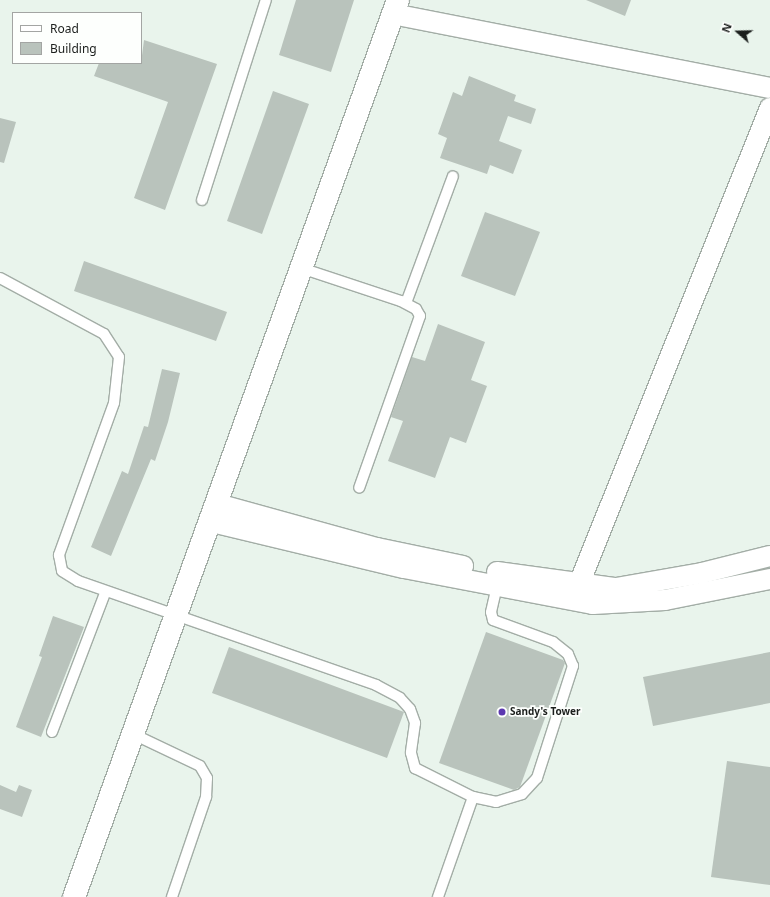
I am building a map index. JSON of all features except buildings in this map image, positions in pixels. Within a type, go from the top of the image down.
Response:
[{"type":"street","points":[[74,897],[176,615],[215,513],[301,268],[396,7],[770,88]]},
{"type":"street","points":[[579,584],[770,108]]},
{"type":"street","points":[[215,513],[489,571],[616,588],[702,573],[770,556]]},
{"type":"street","points":[[215,513],[404,568],[601,604],[665,600],[770,579]]},
{"type":"lane","points":[[202,200],[266,0]]},
{"type":"lane","points":[[406,303],[453,176]]},
{"type":"lane","points":[[301,268],[406,303],[416,309],[420,316],[359,488]]},
{"type":"lane","points":[[0,278],[104,334],[119,357],[114,403],[59,555],[62,571],[105,593],[176,615],[376,685],[400,698],[410,709],[415,723],[411,753],[415,768],[473,798],[496,802],[508,800],[522,794],[537,778],[573,666],[568,654],[553,642],[493,620],[491,612],[498,586]]},
{"type":"lane","points":[[52,732],[105,593]]},
{"type":"lane","points":[[133,734],[200,766],[207,778],[206,797],[172,897]]},
{"type":"lane","points":[[438,897],[473,798]]},
{"type":"place","name":"Sandy's Tower","points":[[502,712]]}]
